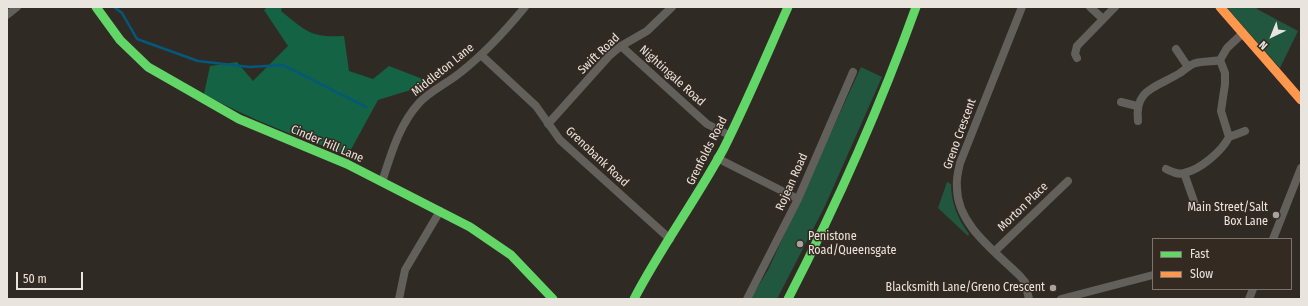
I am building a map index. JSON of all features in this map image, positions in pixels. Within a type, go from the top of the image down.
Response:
[{"type":"main road","name":"Cinder Hill Lane","points":[[96,7],[120,40],[148,67],[258,129],[335,159],[470,227],[500,247],[534,277],[553,299]]},
{"type":"main road","name":"Grenfolds Road","points":[[634,299],[652,265],[685,216],[718,158],[730,135],[788,7]]},
{"type":"main road","points":[[788,299],[819,239],[852,166],[883,94],[916,7]]},
{"type":"main road","points":[[1220,7],[1301,100]]},
{"type":"street","points":[[7,15],[17,7]]},
{"type":"street","name":"Middleton Lane","points":[[382,182],[396,139],[415,108],[428,96],[460,73],[481,55],[525,7]]},
{"type":"street","name":"Swift Road","points":[[548,124],[621,46],[647,31],[672,7]]},
{"type":"street","name":"Greno Crescent","points":[[1022,7],[964,152],[957,179],[958,199],[966,219],[984,241],[1025,282],[1029,299]]},
{"type":"street","points":[[1090,7],[1103,19]]},
{"type":"street","points":[[1078,58],[1075,54],[1077,46],[1115,7]]},
{"type":"street","points":[[1220,60],[1227,48],[1243,33]]},
{"type":"street","name":"Nightingale Road","points":[[621,46],[707,124],[730,135]]},
{"type":"street","points":[[1176,49],[1188,67]]},
{"type":"street","name":"Grenobank Road","points":[[481,55],[536,106],[564,144],[670,239]]},
{"type":"street","points":[[1138,121],[1137,106],[1145,94],[1153,87],[1195,63],[1220,60]]},
{"type":"street","points":[[1220,60],[1225,73],[1221,111],[1230,136]]},
{"type":"street","name":"Rojean Road","points":[[747,299],[798,199],[853,72]]},
{"type":"street","points":[[1121,102],[1137,106]]},
{"type":"street","points":[[1166,169],[1177,173],[1184,173],[1205,163],[1214,156],[1230,136],[1245,131]]},
{"type":"street","points":[[718,158],[798,199]]},
{"type":"street","points":[[1273,238],[1301,168]]},
{"type":"street","points":[[1184,173],[1195,204]]},
{"type":"street","name":"Morton Place","points":[[995,251],[1068,181]]},
{"type":"street","points":[[402,298],[405,270],[440,212]]},
{"type":"street","points":[[1061,299],[1152,275]]},
{"type":"green space","points":[[267,7],[282,7],[281,11],[309,32],[323,36],[344,36],[349,71],[373,79],[389,66],[433,83],[378,100],[348,155],[257,120],[204,94],[210,66],[237,62],[253,81],[288,46],[264,10]]},
{"type":"green space","points":[[1226,7],[1258,7],[1257,9],[1298,31],[1280,68]]},
{"type":"green space","points":[[861,67],[882,77],[825,206],[777,299],[750,299],[768,270]]},
{"type":"green space","points":[[947,182],[951,184],[952,197],[956,210],[969,234],[968,236],[938,208]]},
{"type":"waterway","points":[[114,7],[122,13],[137,39],[198,61],[250,67],[283,65],[366,107]]},
{"type":"traffic: fast","points":[[96,7],[120,40],[148,67],[239,119],[347,164],[470,227],[511,255],[553,299]]},
{"type":"traffic: fast","points":[[634,299],[724,148],[749,96],[788,7]]},
{"type":"traffic: fast","points":[[788,299],[824,227],[857,155],[888,81],[916,7]]},
{"type":"traffic: slow","points":[[1220,7],[1301,100]]},
{"type":"place","name":"Main Street/Salt Box Lane","points":[[1276,215]]},
{"type":"place","name":"Penistone Road/Queensgate","points":[[800,244]]},
{"type":"place","name":"Blacksmith Lane/Greno Crescent","points":[[1053,288]]}]
